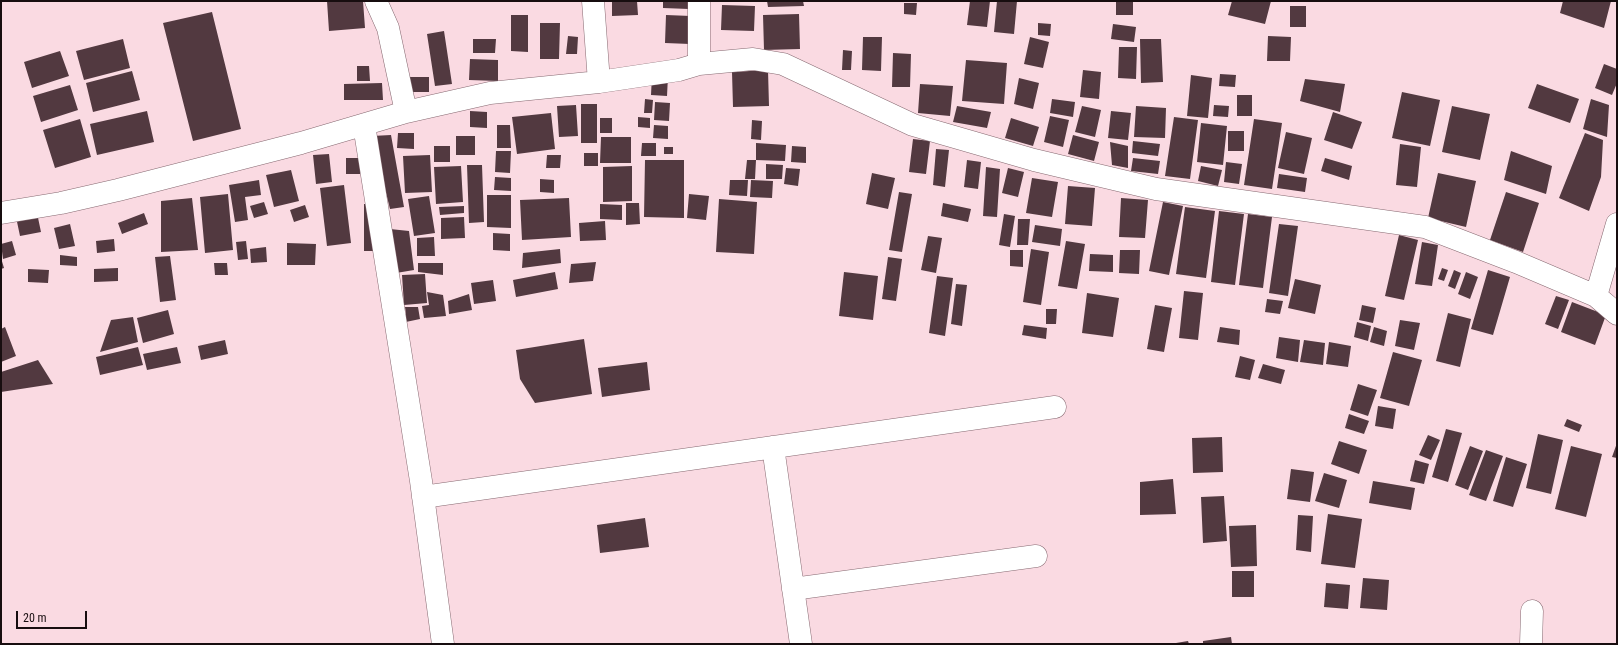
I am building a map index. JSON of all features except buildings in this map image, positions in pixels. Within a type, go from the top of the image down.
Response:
[{"type":"street","points":[[376,1],[388,28],[406,112]]},
{"type":"street","points":[[593,1],[599,82]]},
{"type":"street","points":[[699,1],[699,64]]},
{"type":"street","points":[[1,213],[118,190],[301,143],[406,112],[490,93],[599,82],[679,70],[699,64],[753,59],[783,64],[913,125],[1034,160],[1156,189],[1425,227],[1516,262],[1596,296],[1617,314]]},
{"type":"street","points":[[364,125],[423,498],[443,644]]},
{"type":"street","points":[[1596,296],[1617,224]]},
{"type":"street","points":[[423,498],[1055,406]]},
{"type":"street","points":[[773,447],[801,644]]},
{"type":"street","points":[[793,589],[1036,556]]},
{"type":"street","points":[[1531,644],[1532,611]]}]
